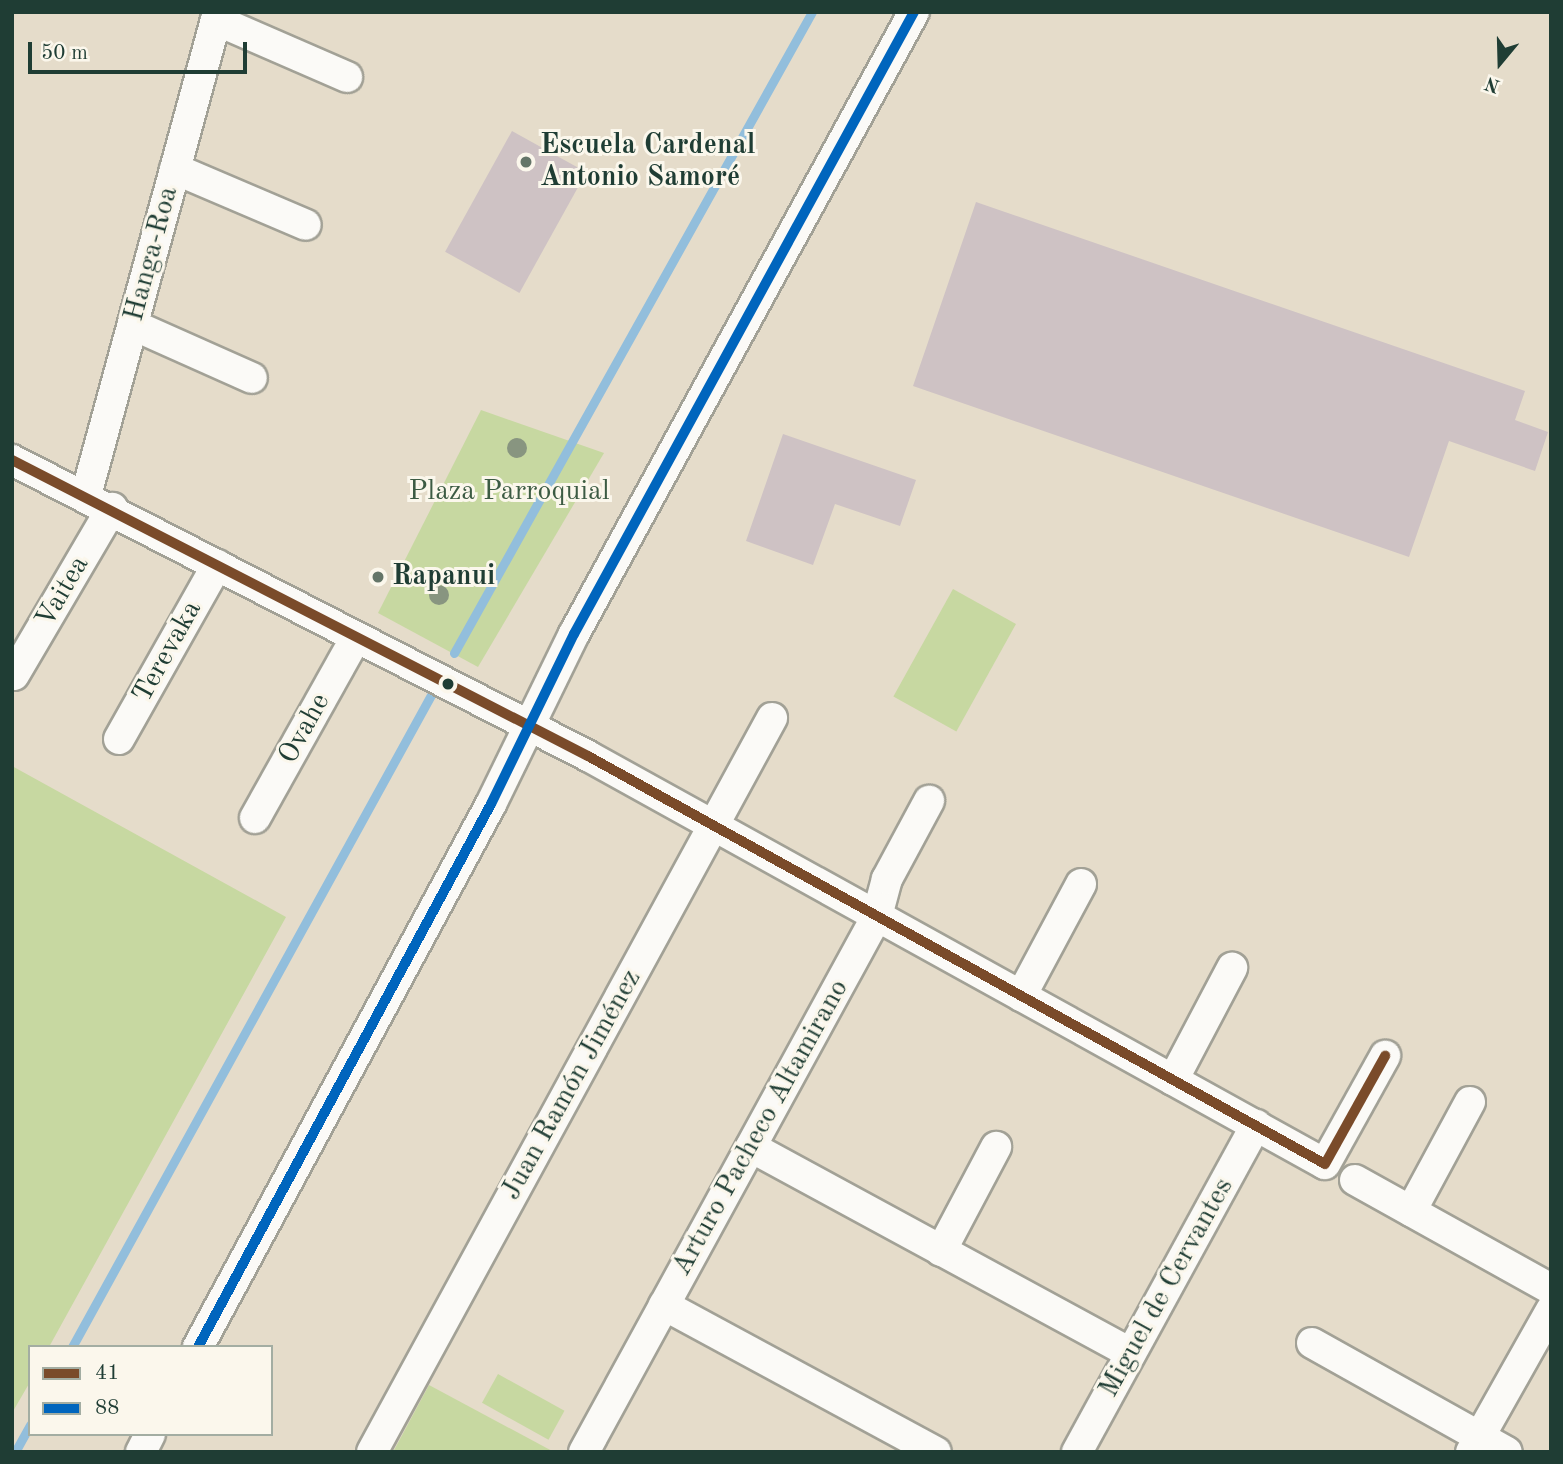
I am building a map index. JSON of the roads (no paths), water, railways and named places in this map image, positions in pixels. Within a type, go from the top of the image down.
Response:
[{"type":"street","points":[[199,1345],[529,729],[574,634],[914,12]]},
{"type":"street","points":[[217,16],[347,76]]},
{"type":"street","name":"Hanga-Roa","points":[[99,502],[132,325],[217,16]]},
{"type":"street","points":[[175,169],[306,225]]},
{"type":"street","points":[[132,325],[252,379]]},
{"type":"street","points":[[12,460],[99,502],[529,729],[588,756],[1325,1164],[1385,1056]]},
{"type":"street","name":"Vaitea","points":[[14,676],[99,502]]},
{"type":"street","name":"Terevaka","points":[[119,739],[217,565]]},
{"type":"street","name":"Ovahe","points":[[255,818],[355,639]]},
{"type":"street","name":"Juan Ramón Jiménez","points":[[372,1452],[772,718]]},
{"type":"street","name":"Arturo Pacheco Altamirano","points":[[584,1452],[877,916],[887,879],[929,801]]},
{"type":"street","points":[[1021,996],[1081,884]]},
{"type":"street","points":[[1173,1080],[1232,968]]},
{"type":"street","points":[[1411,1211],[1470,1102]]},
{"type":"street","name":"Miguel de Cervantes","points":[[1077,1452],[1256,1125]]},
{"type":"street","points":[[751,1147],[1131,1353]]},
{"type":"street","points":[[941,1251],[996,1147]]},
{"type":"street","points":[[1355,1180],[1550,1292],[1475,1444]]},
{"type":"street","points":[[664,1306],[936,1452]]},
{"type":"street","points":[[1312,1343],[1475,1444],[1507,1452]]},
{"type":"waterway","points":[[454,653],[812,12]]},
{"type":"waterway","points":[[73,1345],[431,695]]},
{"type":"waterway","points":[[15,1452],[28,1429]]},
{"type":"place","name":"Escuela Cardenal Antonio Samoré","points":[[526,162]]},
{"type":"place","name":"Rapanui","points":[[378,577]]},
{"type":"park label","name":"Plaza Parroquial","points":[[509,492]]}]
